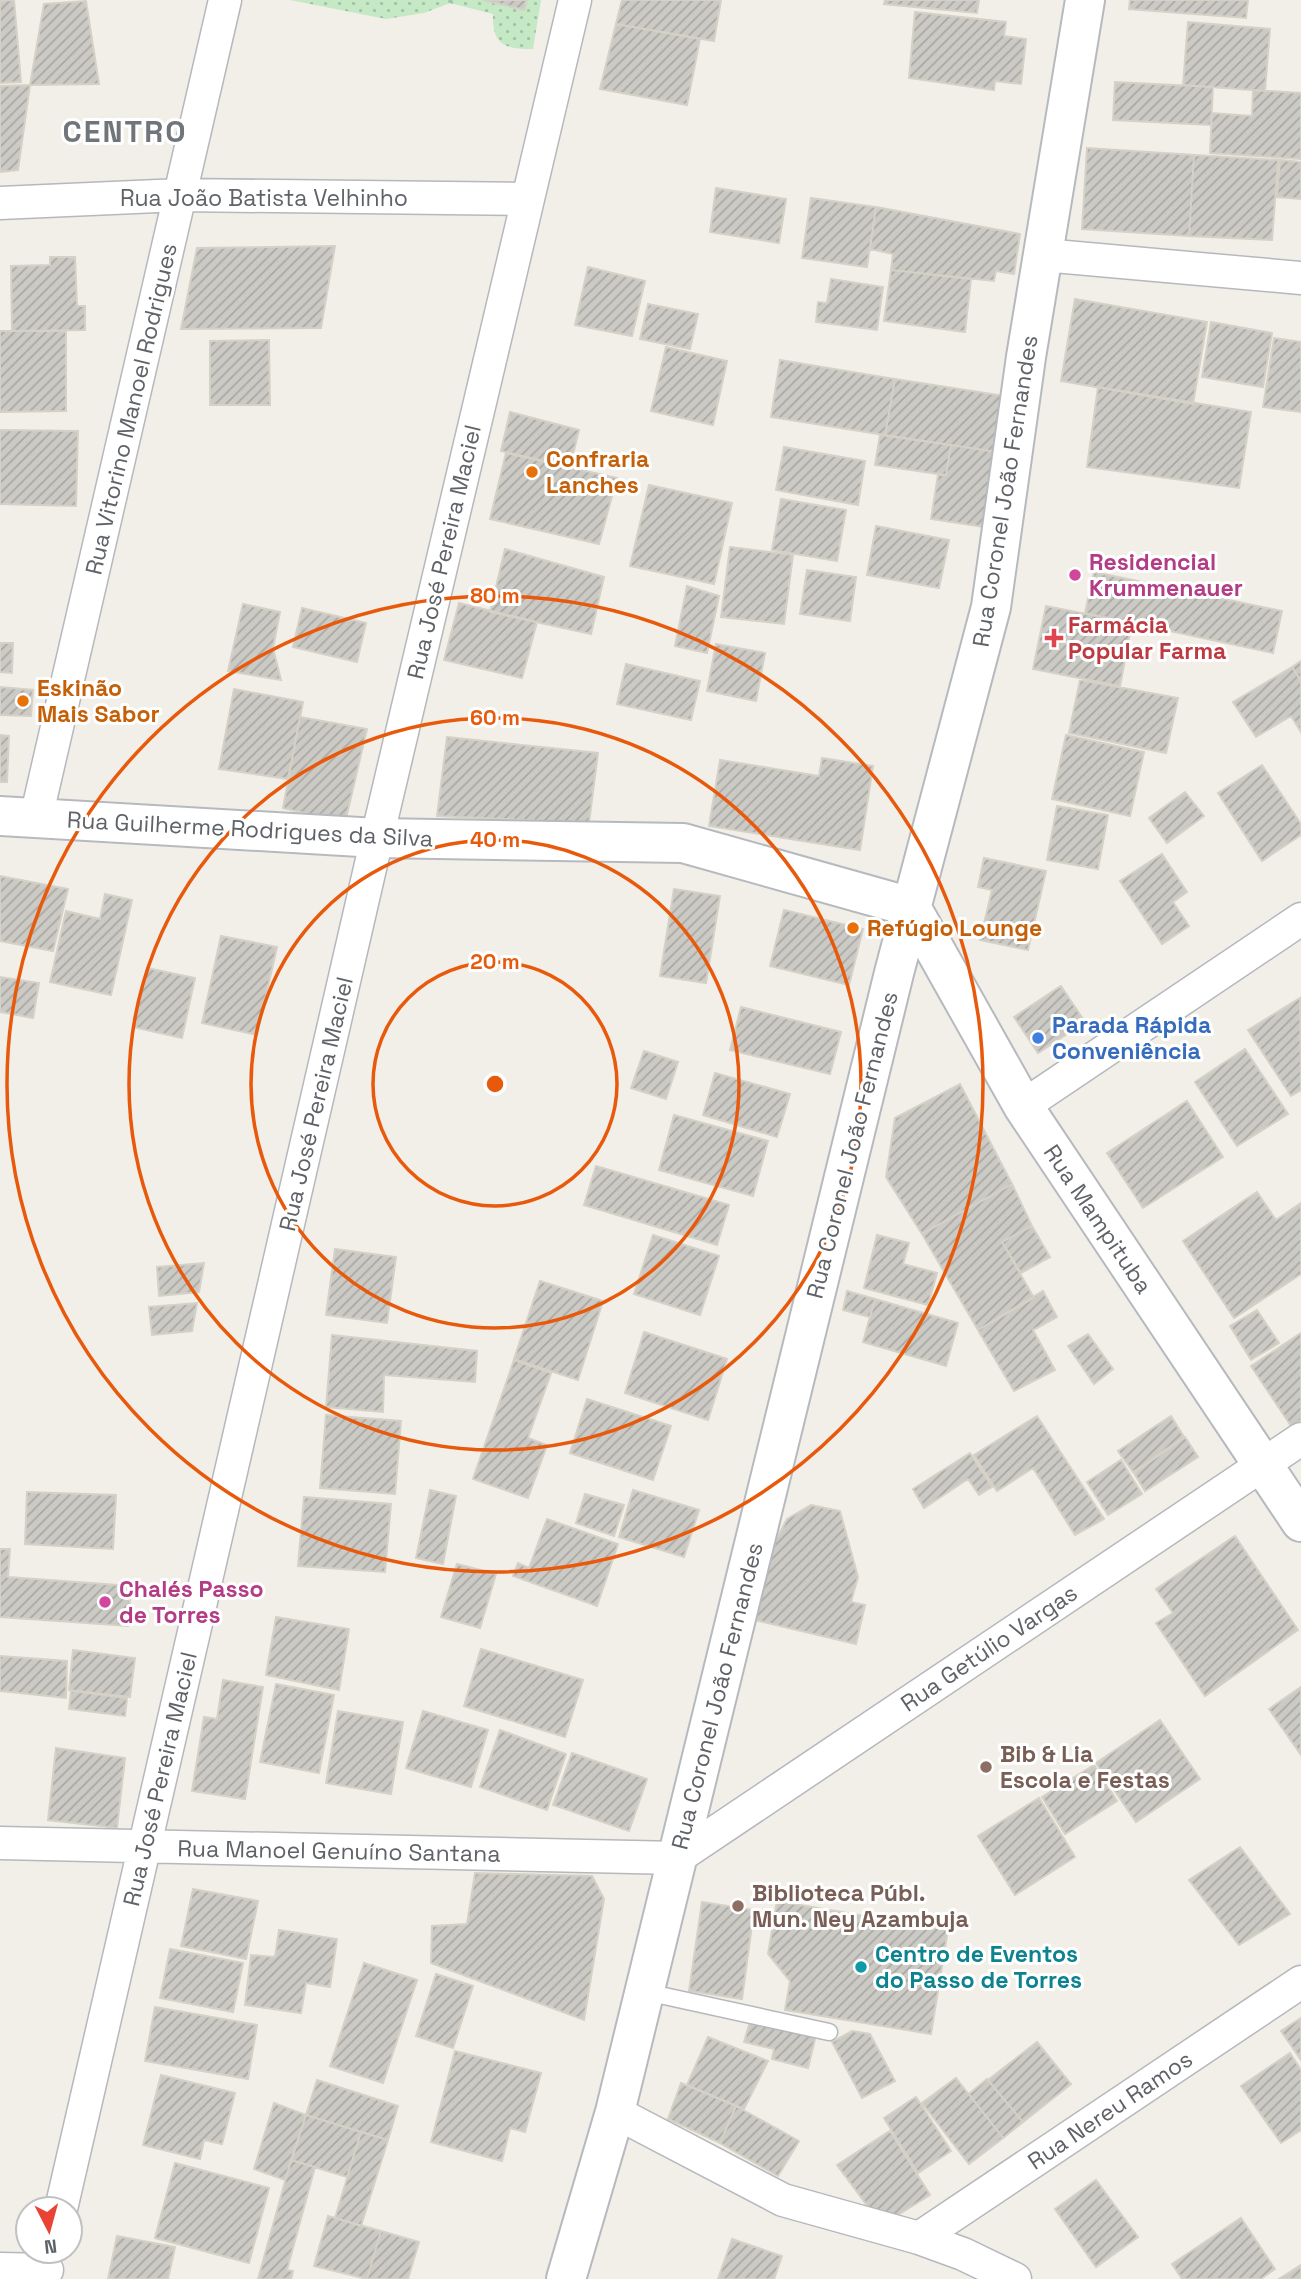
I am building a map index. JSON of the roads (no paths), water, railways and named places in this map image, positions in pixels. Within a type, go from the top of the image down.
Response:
[{"type":"main road","name":"Rua Coronel João Fernandes","points":[[566,2279],[615,2112],[646,1992],[911,907],[991,607],[1043,255],[1085,0]]},
{"type":"main road","name":"Rua Guilherme Rodrigues da Silva","points":[[18,817],[377,838],[691,844],[911,907]]},
{"type":"main road","name":"Rua Mampituba","points":[[911,907],[1023,1106],[1301,1521]]},
{"type":"street","name":"Rua Vitorino Manoel Rodrigues","points":[[18,817],[180,195],[225,0]]},
{"type":"street","name":"Rua José Pereira Maciel","points":[[64,2195],[377,838],[575,0]]},
{"type":"street","name":"Rua João Batista Velhinho","points":[[0,203],[180,195],[527,199]]},
{"type":"street","points":[[1043,255],[1301,278]]},
{"type":"street","points":[[1023,1106],[1301,919]]},
{"type":"street","name":"Rua Getúlio Vargas","points":[[677,1858],[1301,1439]]},
{"type":"street","name":"Rua Manoel Genuíno Santana","points":[[0,1843],[677,1858]]},
{"type":"street","name":"Rua Nereu Ramos","points":[[919,2238],[1301,1982]]},
{"type":"street","points":[[615,2112],[783,2200],[919,2238],[963,2254],[1015,2279]]},
{"type":"street","points":[[0,2269],[48,2267]]},
{"type":"lane","points":[[646,1992],[829,2032]]},
{"type":"place","name":"Confraria Lanches","points":[[532,472]]},
{"type":"place","name":"Residencial Krummenauer","points":[[1075,575]]},
{"type":"place","name":"Farmácia Popular Farma","points":[[1054,638]]},
{"type":"place","name":"Eskinão Mais Sabor","points":[[23,701]]},
{"type":"place","name":"Refúgio Lounge","points":[[853,928]]},
{"type":"place","name":"Parada Rápida Conveniência","points":[[1038,1038]]},
{"type":"place","name":"Chalés Passo de Torres","points":[[105,1602]]},
{"type":"place","name":"Bib & Lia Escola e Festas","points":[[986,1767]]},
{"type":"place","name":"Biblioteca Públ. Mun. Ney Azambuja","points":[[738,1906]]},
{"type":"place","name":"Centro de Eventos do Passo de Torres","points":[[861,1967]]},
{"type":"district","name":"CENTRO","points":[[125,131]]}]
